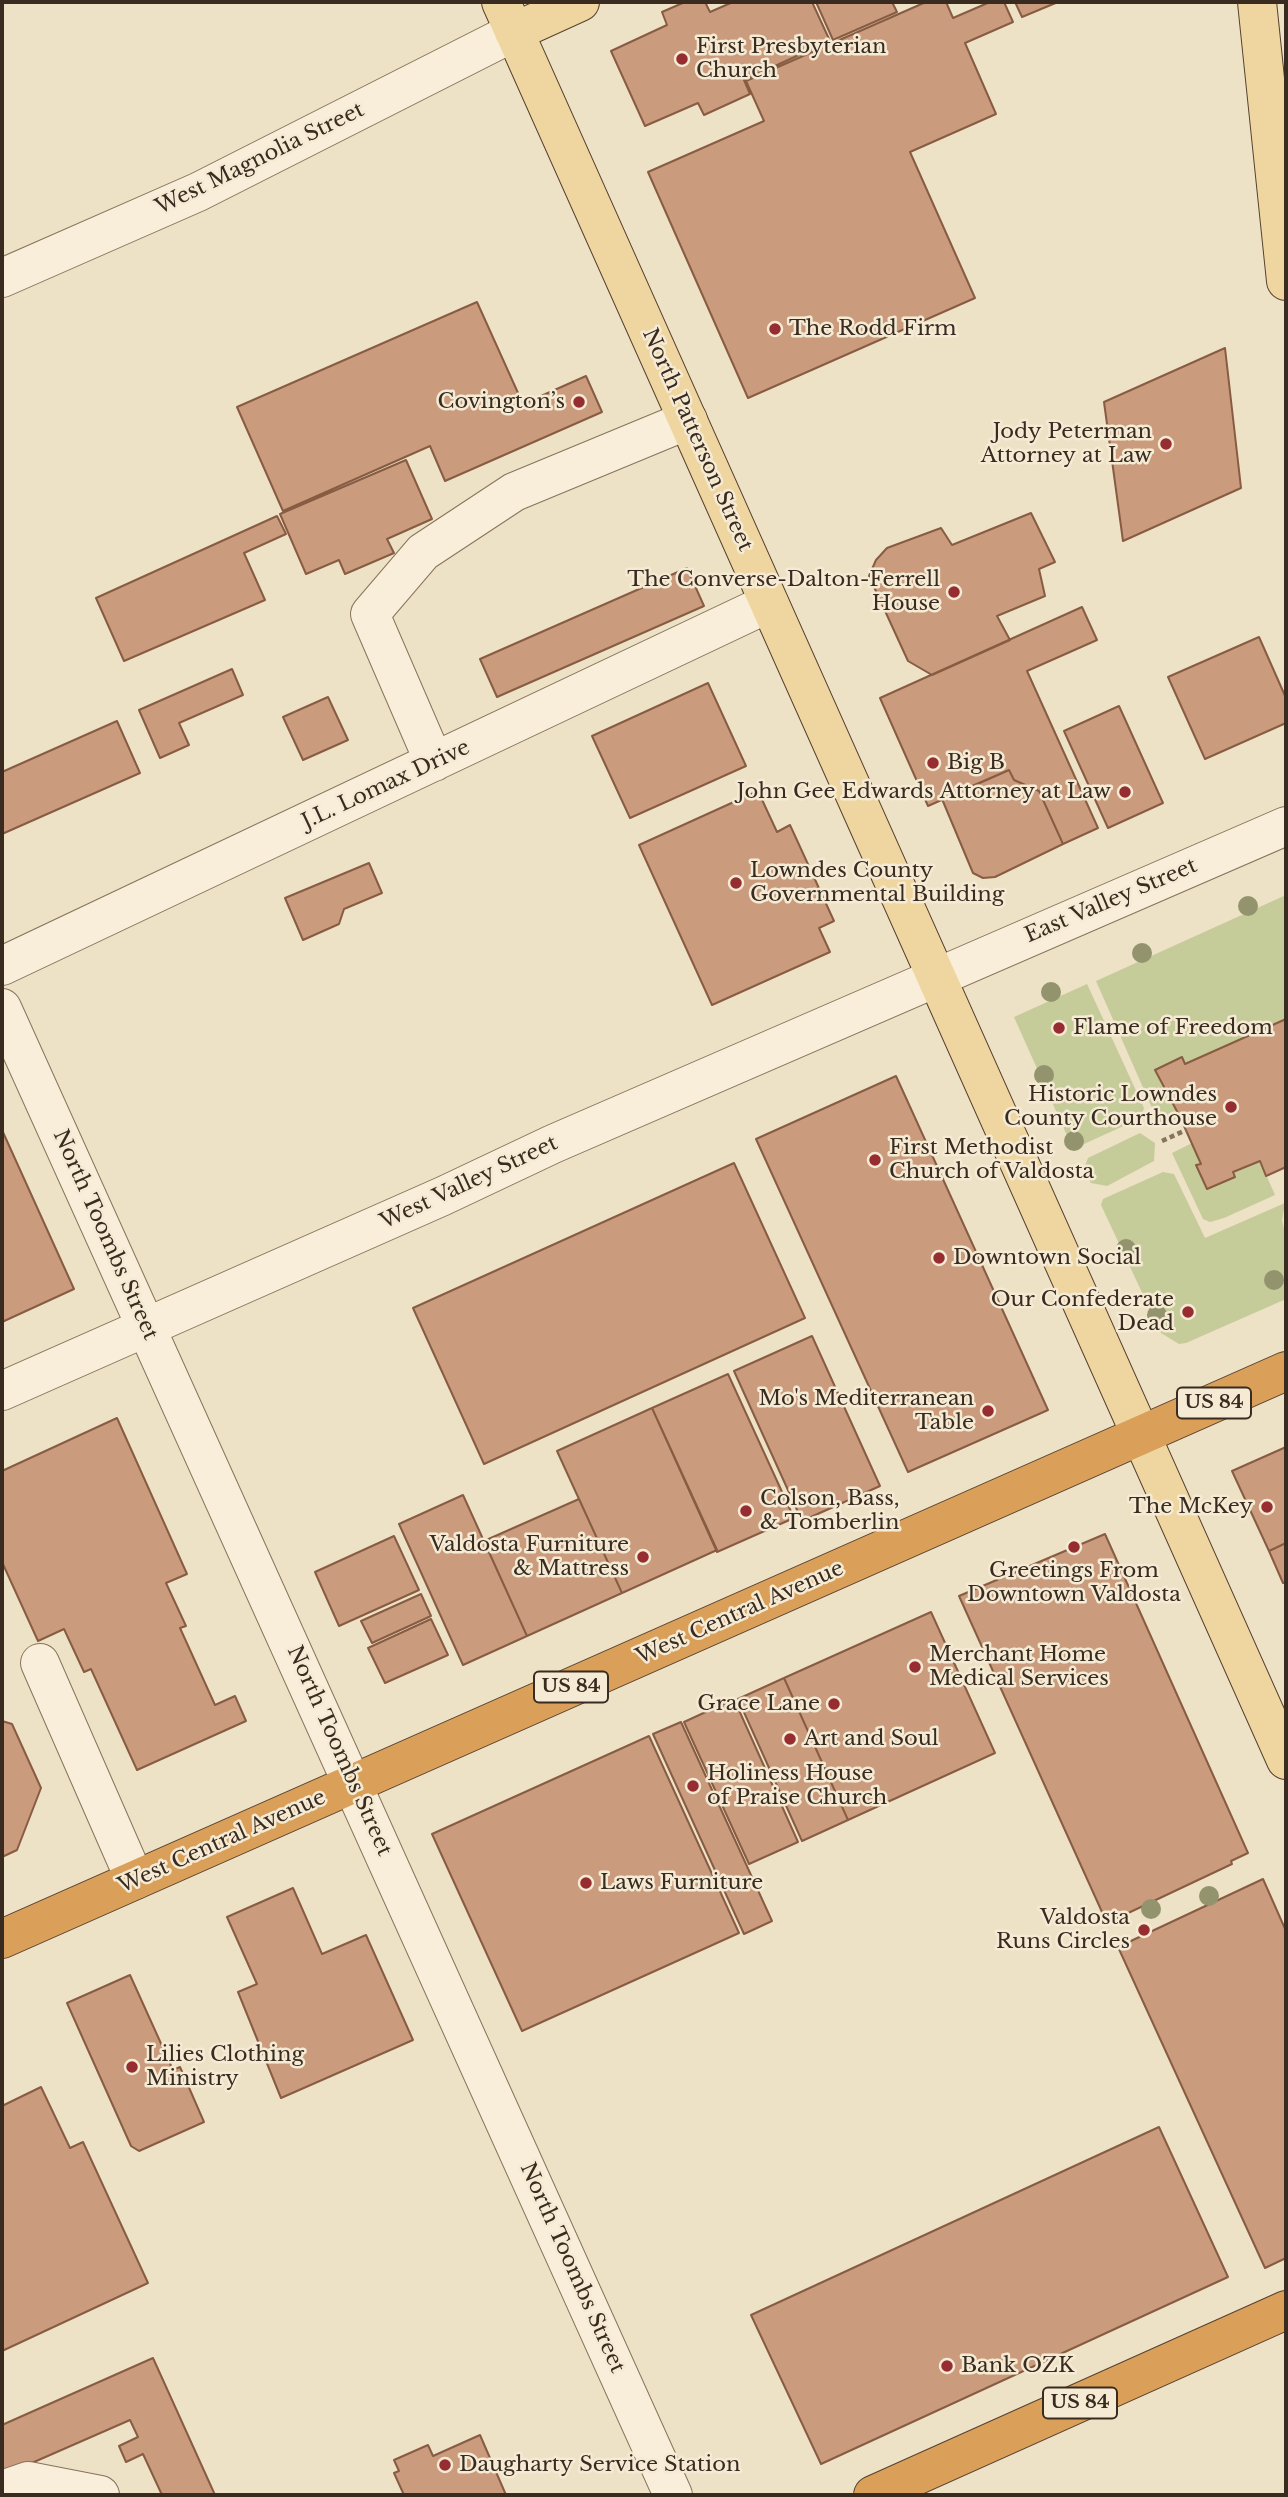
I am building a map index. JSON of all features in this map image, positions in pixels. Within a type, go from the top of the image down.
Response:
[{"type":"highway","name":"West Central Avenue","points":[[2,1939],[1286,1371]]},
{"type":"highway","name":"US 84","points":[[873,2495],[1286,2310]]},
{"type":"main road","points":[[508,17],[580,2]]},
{"type":"main road","points":[[1257,2],[1286,281]]},
{"type":"main road","name":"North Patterson Street","points":[[508,17],[1286,1760]]},
{"type":"street","name":"West Magnolia Street","points":[[2,278],[198,192],[508,17]]},
{"type":"street","points":[[434,762],[369,614],[423,552],[514,492],[688,420]]},
{"type":"street","name":"J.L. Lomax Drive","points":[[2,966],[769,603]]},
{"type":"street","name":"East Valley Street","points":[[936,977],[1286,826]]},
{"type":"street","name":"West Valley Street","points":[[2,1391],[553,1144],[936,977]]},
{"type":"street","name":"North Toombs Street","points":[[2,1008],[673,2495]]},
{"type":"street","points":[[40,1662],[135,1880]]},
{"type":"street","points":[[2,2490],[28,2481],[100,2495]]},
{"type":"path","points":[[1162,1141],[1186,1130]]},
{"type":"green space","points":[[1286,895],[1286,1019],[1185,1064],[1182,1058],[1155,1070],[1180,1117],[1160,1126],[1096,981]]},
{"type":"green space","points":[[1087,984],[1144,1108],[1141,1118],[1073,1149],[1014,1017]]},
{"type":"green space","points":[[1140,1133],[1155,1143],[1154,1161],[1107,1186],[1091,1183],[1084,1168],[1088,1158]]},
{"type":"green space","points":[[1192,1143],[1201,1164],[1197,1165],[1235,1177],[1234,1172],[1260,1161],[1275,1195],[1224,1218],[1210,1222],[1203,1219],[1172,1153]]},
{"type":"green space","points":[[1163,1172],[1174,1174],[1205,1238],[1285,1203],[1282,1220],[1286,1238],[1286,1299],[1186,1343],[1179,1344],[1161,1333],[1101,1205],[1103,1199]]},
{"type":"building","points":[[685,2],[705,2],[710,12],[733,2],[812,2],[830,41],[744,80],[750,94],[704,115],[698,103],[645,126],[611,51],[667,25],[662,12]]},
{"type":"building","points":[[816,2],[892,2],[897,12],[833,40]]},
{"type":"building","points":[[926,2],[946,2],[953,18],[990,2],[1004,2],[1013,22],[965,43],[996,114],[910,152],[975,298],[748,398],[648,172],[764,121],[746,81]]},
{"type":"building","points":[[1015,2],[1058,2],[1022,17]]},
{"type":"building","points":[[477,302],[523,404],[586,376],[602,412],[445,481],[430,446],[283,511],[237,407]]},
{"type":"building","points":[[1225,348],[1241,488],[1123,541],[1104,402]]},
{"type":"building","points":[[406,460],[432,519],[387,539],[394,553],[345,574],[339,560],[306,574],[280,514]]},
{"type":"building","points":[[1031,513],[1055,562],[1039,569],[1045,596],[997,616],[1010,640],[932,675],[908,661],[869,576],[876,560],[887,548],[941,528],[952,545]]},
{"type":"building","points":[[277,516],[286,534],[244,553],[265,600],[124,661],[96,598]]},
{"type":"building","points":[[687,568],[704,606],[497,697],[480,659]]},
{"type":"building","points":[[1082,607],[1097,640],[1027,671],[1098,828],[1063,844],[1039,791],[1014,780],[1009,770],[928,806],[880,698]]},
{"type":"building","points":[[1259,637],[1286,698],[1286,723],[1205,759],[1168,677]]},
{"type":"building","points":[[232,669],[243,695],[179,723],[189,745],[160,758],[139,710]]},
{"type":"building","points":[[708,683],[746,766],[630,818],[592,736]]},
{"type":"building","points":[[328,697],[348,740],[303,760],[283,717]]},
{"type":"building","points":[[1119,706],[1163,803],[1108,828],[1064,731]]},
{"type":"building","points":[[117,721],[140,773],[2,834],[2,772]]},
{"type":"building","points":[[1009,770],[1014,780],[1039,791],[1063,844],[995,877],[983,878],[973,873],[942,799]]},
{"type":"building","name":"Lowndes County Governmental Building","points":[[758,791],[777,832],[790,825],[834,921],[819,928],[830,952],[712,1005],[639,845]]},
{"type":"building","points":[[369,863],[382,893],[344,909],[339,924],[303,940],[285,898]]},
{"type":"building","name":"Historic Lowndes County Courthouse","points":[[1286,1019],[1286,1167],[1266,1176],[1260,1161],[1233,1172],[1235,1177],[1207,1189],[1196,1165],[1201,1164],[1155,1070],[1182,1057],[1185,1064]]},
{"type":"building","points":[[896,1076],[1048,1410],[908,1472],[756,1139]]},
{"type":"building","points":[[2,1130],[74,1289],[2,1322]]},
{"type":"building","points":[[734,1163],[805,1318],[484,1464],[413,1308]]},
{"type":"building","points":[[812,1336],[880,1486],[802,1521],[734,1371]]},
{"type":"building","points":[[728,1374],[794,1518],[717,1552],[652,1408]]},
{"type":"building","points":[[652,1408],[717,1550],[622,1593],[557,1451]]},
{"type":"building","points":[[117,1418],[187,1574],[166,1583],[186,1626],[180,1628],[215,1705],[235,1696],[246,1721],[137,1770],[91,1669],[84,1672],[64,1629],[38,1641],[2,1562],[2,1471]]},
{"type":"building","name":"The McKey","points":[[1286,1447],[1286,1543],[1269,1551],[1232,1471]]},
{"type":"building","points":[[463,1495],[527,1636],[463,1665],[399,1524]]},
{"type":"building","points":[[579,1499],[622,1593],[527,1636],[484,1541]]},
{"type":"building","points":[[1105,1534],[1248,1853],[1231,1861],[1232,1864],[1107,1923],[959,1596]]},
{"type":"building","points":[[394,1536],[419,1590],[339,1626],[315,1572]]},
{"type":"building","points":[[1286,1543],[1286,1582],[1283,1583],[1269,1551]]},
{"type":"building","points":[[421,1594],[431,1616],[372,1643],[361,1621]]},
{"type":"building","points":[[931,1612],[995,1753],[848,1820],[784,1678]]},
{"type":"building","points":[[431,1619],[448,1655],[385,1683],[368,1648]]},
{"type":"building","points":[[784,1678],[848,1820],[802,1841],[738,1699]]},
{"type":"building","points":[[734,1699],[798,1842],[749,1864],[684,1722]]},
{"type":"building","points":[[2,1721],[12,1724],[41,1788],[17,1850],[2,1857]]},
{"type":"building","points":[[681,1722],[772,1921],[744,1934],[653,1734]]},
{"type":"building","name":"Laws Furniture","points":[[649,1736],[739,1933],[522,2031],[432,1834]]},
{"type":"building","points":[[1263,1879],[1286,1931],[1286,2258],[1265,2268],[1118,1947]]},
{"type":"building","points":[[293,1888],[322,1954],[366,1935],[413,2040],[281,2098],[238,1992],[257,1984],[227,1917]]},
{"type":"building","points":[[130,1975],[173,2070],[180,2067],[204,2122],[139,2151],[131,2146],[67,2003]]},
{"type":"building","points":[[41,2087],[70,2148],[83,2142],[148,2283],[2,2351],[2,2106]]},
{"type":"building","points":[[1159,2127],[1228,2277],[821,2464],[751,2315]]},
{"type":"building","points":[[153,2358],[215,2495],[162,2495],[143,2454],[126,2462],[119,2446],[138,2437],[130,2420],[2,2476],[2,2425]]},
{"type":"building","name":"Daugharty Service Station","points":[[480,2435],[506,2495],[404,2495],[394,2473],[399,2471],[394,2460],[428,2445],[433,2456]]},
{"type":"place","name":"First Presbyterian Church","points":[[682,59]]},
{"type":"place","name":"The Rodd Firm","points":[[775,329]]},
{"type":"place","name":"Covington’s","points":[[579,402]]},
{"type":"place","name":"Jody Peterman Attorney at Law","points":[[1166,444]]},
{"type":"place","name":"The Converse-Dalton-Ferrell House","points":[[954,592]]},
{"type":"place","name":"Big B","points":[[933,763]]},
{"type":"place","name":"John Gee Edwards Attorney at Law","points":[[1125,792]]},
{"type":"place","name":"Lowndes County Governmental Building","points":[[736,883]]},
{"type":"place","name":"Flame of Freedom","points":[[1059,1028]]},
{"type":"place","name":"Historic Lowndes County Courthouse","points":[[1231,1107]]},
{"type":"place","name":"First Methodist Church of Valdosta","points":[[875,1160]]},
{"type":"place","name":"Downtown Social","points":[[939,1258]]},
{"type":"place","name":"Our Confederate Dead","points":[[1188,1312]]},
{"type":"place","name":"Mo's Mediterranean Table","points":[[988,1411]]},
{"type":"place","name":"The McKey","points":[[1267,1507]]},
{"type":"place","name":"Colson, Bass, & Tomberlin","points":[[746,1511]]},
{"type":"place","name":"Greetings From Downtown Valdosta","points":[[1074,1547]]},
{"type":"place","name":"Valdosta Furniture & Mattress","points":[[643,1557]]},
{"type":"place","name":"Merchant Home Medical Services","points":[[915,1667]]},
{"type":"place","name":"Grace Lane","points":[[834,1704]]},
{"type":"place","name":"Art and Soul","points":[[790,1739]]},
{"type":"place","name":"Holiness House of Praise Church","points":[[693,1786]]},
{"type":"place","name":"Laws Furniture","points":[[586,1883]]},
{"type":"place","name":"Valdosta Runs Circles","points":[[1144,1930]]},
{"type":"place","name":"Lilies Clothing Ministry","points":[[132,2067]]},
{"type":"place","name":"Bank OZK","points":[[947,2366]]},
{"type":"place","name":"Daugharty Service Station","points":[[445,2465]]}]
